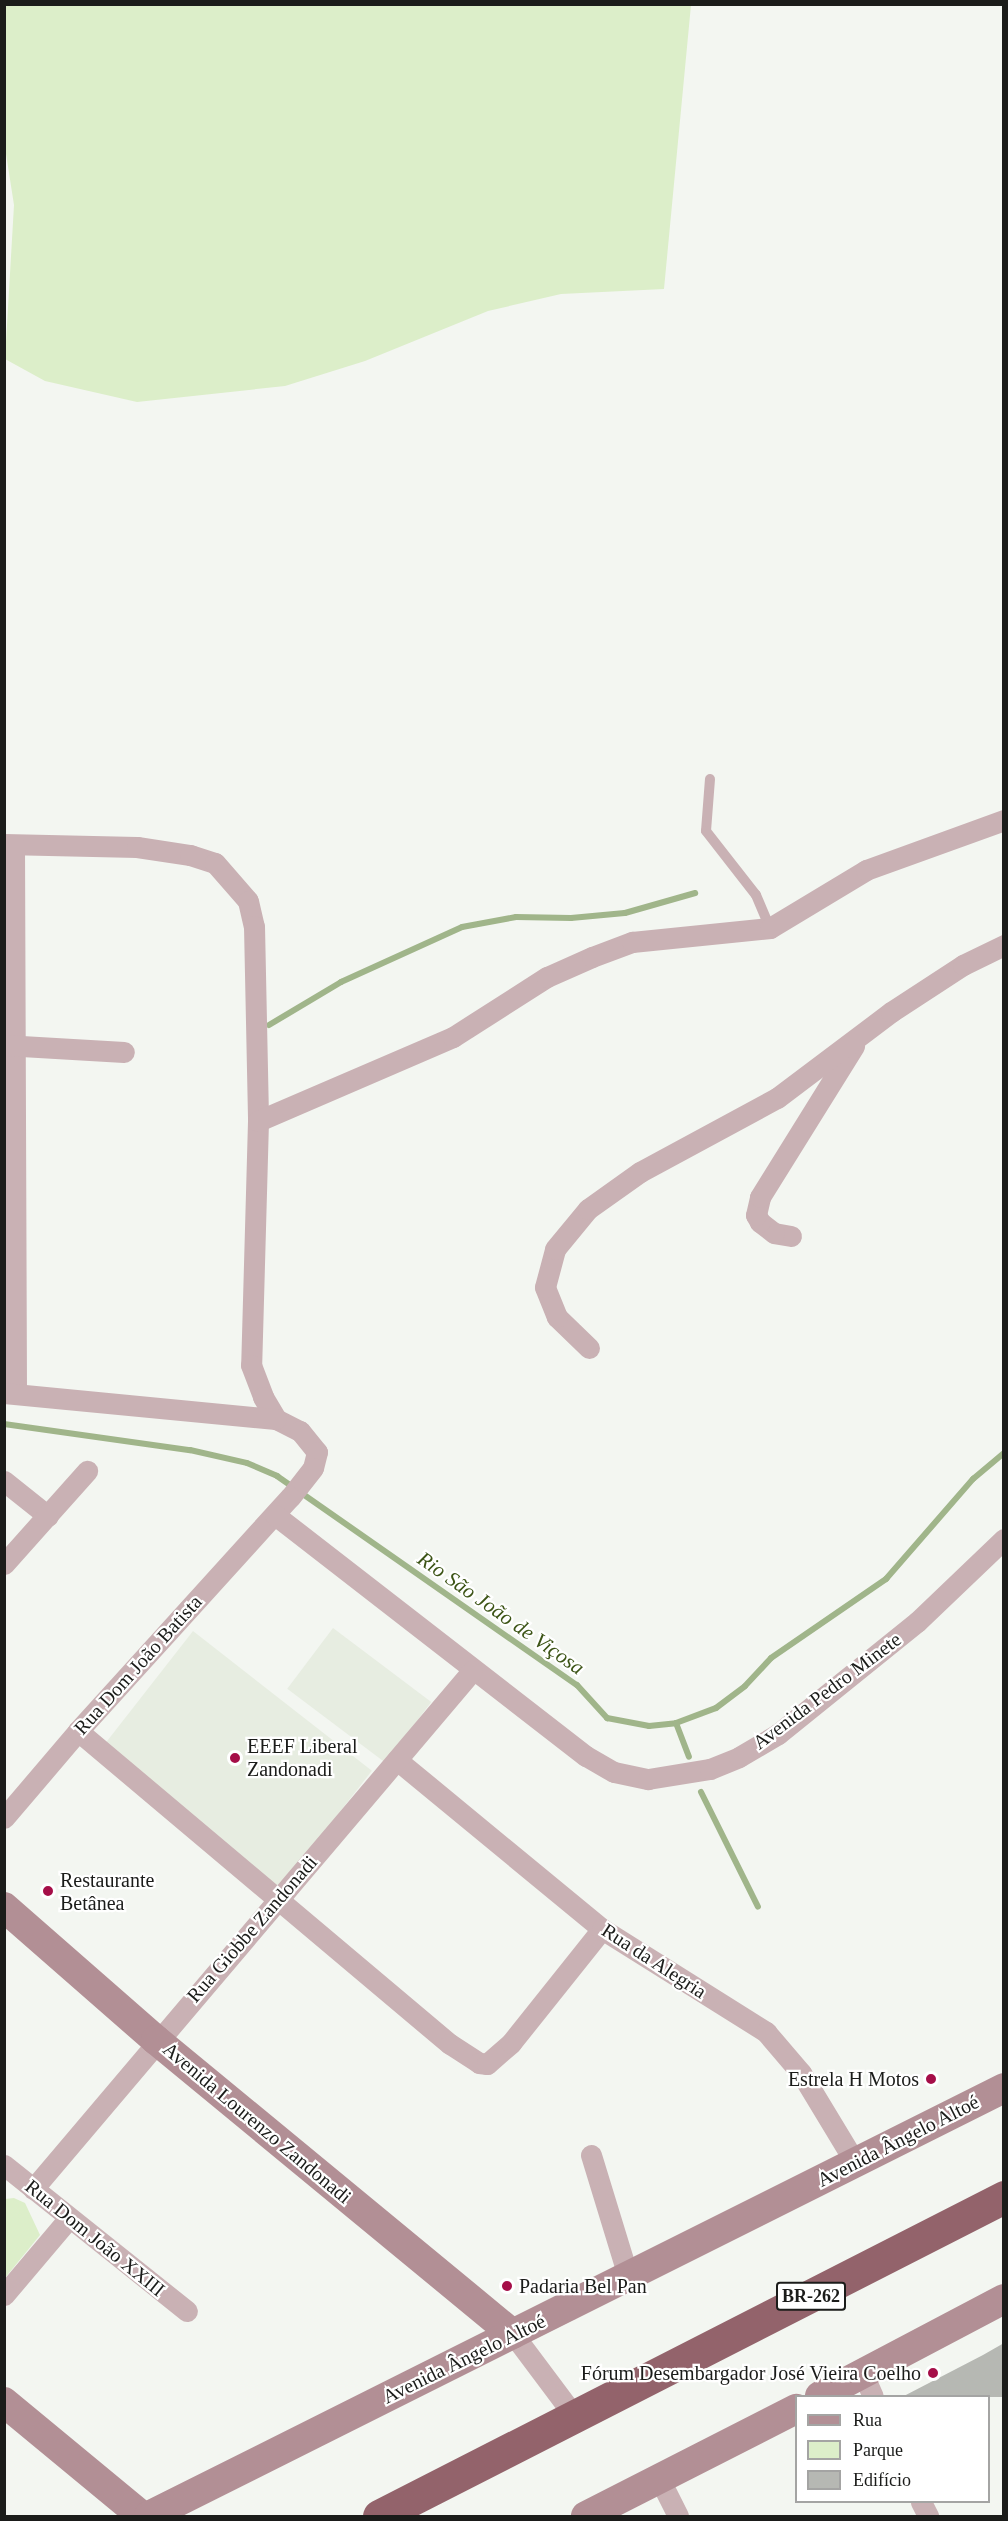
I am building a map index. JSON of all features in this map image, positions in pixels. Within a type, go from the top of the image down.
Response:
[{"type":"highway","name":"BR-262","points":[[379,2517],[1004,2197]]},
{"type":"street","points":[[258,1121],[453,1037],[547,977],[616,948],[667,937],[738,934],[770,928],[866,870],[1004,820]]},
{"type":"street","points":[[9,844],[137,847],[190,855],[215,863],[233,880],[248,901],[254,926],[258,1121],[250,1348],[258,1384],[276,1419],[10,1393],[9,844]]},
{"type":"street","points":[[589,1348],[557,1317],[545,1287],[548,1265],[565,1234],[607,1193],[777,1098],[865,1031],[963,965],[1004,945]]},
{"type":"street","points":[[791,1236],[774,1233],[760,1222],[756,1215],[760,1197],[865,1031]]},
{"type":"street","points":[[10,1045],[123,1052]]},
{"type":"street","name":"Rua Dom João Batista","points":[[4,1818],[78,1731],[274,1515],[313,1468],[317,1452],[311,1440],[276,1419]]},
{"type":"street","points":[[4,1564],[87,1471]]},
{"type":"street","points":[[4,1481],[48,1516]]},
{"type":"street","name":"Avenida Pedro Minete","points":[[274,1515],[472,1671],[586,1756],[614,1772],[648,1779],[691,1773],[739,1757],[778,1734],[917,1622],[1004,1539]]},
{"type":"street","name":"Rua Giobbe Zandonadi","points":[[33,2188],[156,2040],[472,1671]]},
{"type":"street","points":[[78,1731],[450,2044],[478,2063],[487,2064],[496,2058],[602,1929]]},
{"type":"street","name":"Rua da Alegria","points":[[397,1760],[602,1929],[766,2032],[801,2073],[855,2162]]},
{"type":"street","name":"Avenida Lourenzo Zandonadi","points":[[4,1907],[156,2040],[513,2334]]},
{"type":"street","name":"Avenida Ângelo Altoé","points":[[149,2517],[513,2334],[629,2279],[1004,2088]]},
{"type":"street","points":[[591,2155],[629,2279]]},
{"type":"street","name":"Rua Dom João XXIII","points":[[4,2165],[187,2311]]},
{"type":"street","points":[[4,2295],[69,2218]]},
{"type":"street","points":[[828,2395],[868,2385],[1004,2299]]},
{"type":"street","points":[[513,2334],[575,2417]]},
{"type":"street","points":[[4,2402],[142,2517]]},
{"type":"street","points":[[586,2517],[795,2410]]},
{"type":"street","points":[[660,2480],[678,2517]]},
{"type":"street","points":[[197,2517],[217,2482]]},
{"type":"street","points":[[921,2503],[928,2517]]},
{"type":"lane","points":[[710,779],[706,831],[756,895],[770,928]]},
{"type":"shaded area","points":[[333,1628],[431,1702],[385,1763],[287,1689]]},
{"type":"shaded area","name":"EEEF Liberal Zandonadi","points":[[193,1631],[372,1771],[280,1888],[101,1748]]},
{"type":"green space","points":[[4,5],[691,5],[664,289],[561,294],[488,311],[365,361],[285,386],[137,402],[45,381],[5,359],[14,205],[4,141]]},
{"type":"green space","points":[[14,2198],[25,2203],[40,2235],[5,2278],[5,2199]]},
{"type":"building","points":[[1004,2343],[1004,2397],[906,2395]]},
{"type":"waterway","points":[[269,1025],[341,982],[462,927],[516,917],[571,918],[625,913],[695,893]]},
{"type":"waterway","name":"Rio São João de Viçosa","points":[[4,1424],[190,1450],[247,1463],[277,1476],[577,1685],[607,1718],[649,1726],[676,1723],[716,1708],[745,1686],[771,1658],[886,1579],[973,1479],[1004,1453]]},
{"type":"waterway","points":[[676,1723],[689,1757]]},
{"type":"waterway","points":[[701,1792],[758,1907]]},
{"type":"place","name":"EEEF Liberal Zandonadi","points":[[235,1758]]},
{"type":"place","name":"Restaurante Betânea","points":[[48,1891]]},
{"type":"place","name":"Estrela H Motos","points":[[931,2079]]},
{"type":"place","name":"Padaria Bel Pan","points":[[507,2286]]},
{"type":"place","name":"Fórum Desembargador José Vieira Coelho","points":[[933,2373]]}]
